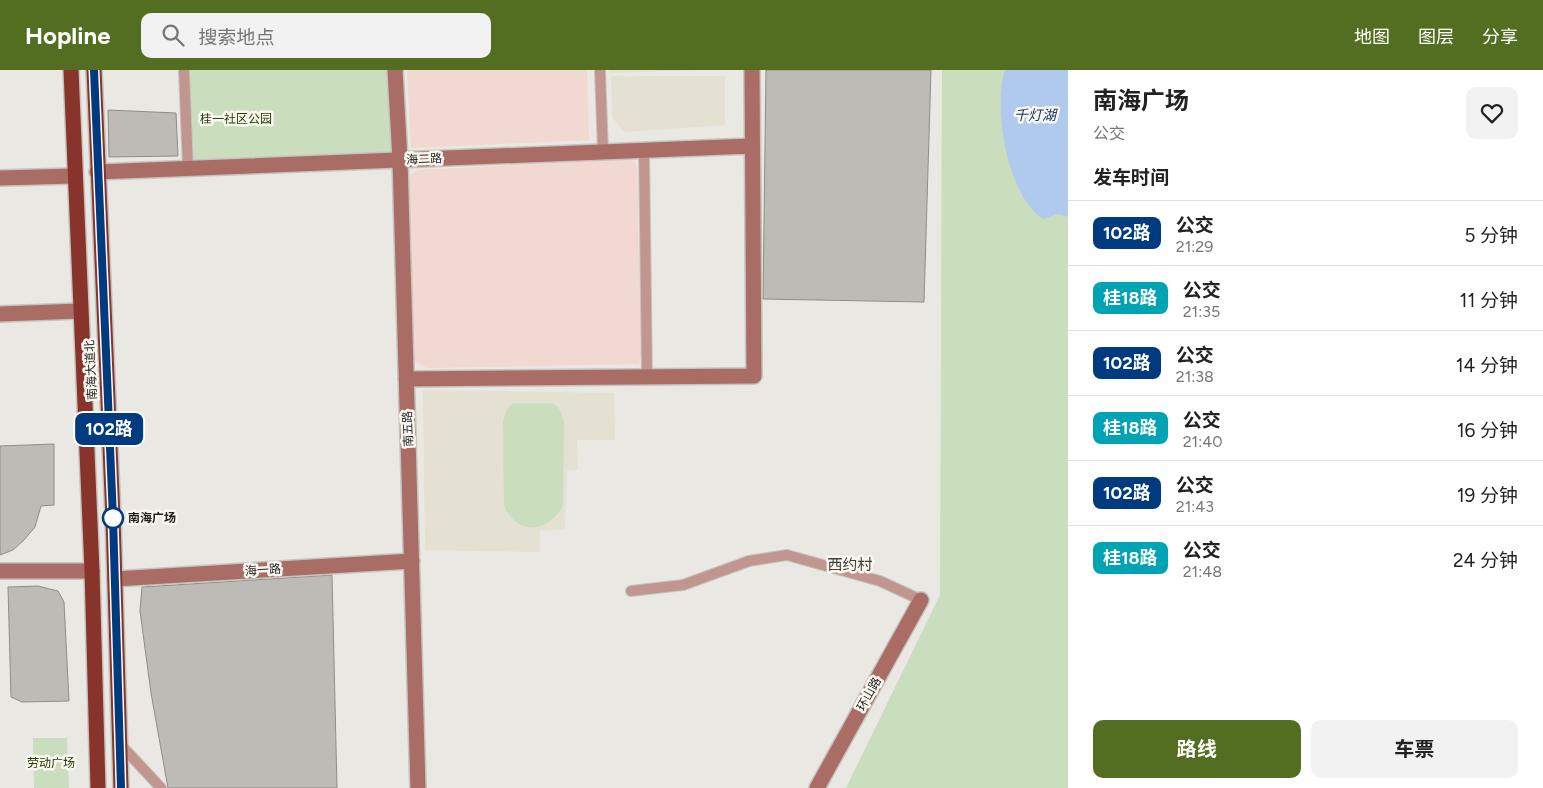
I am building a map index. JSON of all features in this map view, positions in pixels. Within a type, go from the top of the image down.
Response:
[{"type":"highway","name":"南海大道北","points":[[71,70],[92,571],[98,788]]},
{"type":"highway","name":"南海大道北","points":[[94,70],[115,579],[121,788]]},
{"type":"street","points":[[184,70],[188,169]]},
{"type":"street","name":"南五路","points":[[395,70],[400,160],[418,788]]},
{"type":"street","points":[[600,70],[603,152]]},
{"type":"street","points":[[406,379],[754,376],[752,70]]},
{"type":"street","name":"海二路","points":[[97,172],[751,146]]},
{"type":"street","points":[[644,150],[647,376]]},
{"type":"street","points":[[0,178],[74,176]]},
{"type":"street","points":[[0,314],[80,311]]},
{"type":"street","points":[[631,591],[683,585],[749,562],[786,555],[880,581],[921,600]]},
{"type":"street","name":"海一路","points":[[115,579],[412,561]]},
{"type":"street","points":[[0,571],[92,571]]},
{"type":"street","name":"环山路","points":[[817,788],[921,600]]},
{"type":"street","points":[[120,744],[161,788]]},
{"type":"shaded area","points":[[407,70],[587,70],[589,140],[411,148]]},
{"type":"shaded area","points":[[609,70],[701,70],[609,73]]},
{"type":"shaded area","points":[[611,76],[725,76],[725,125],[624,132],[612,117]]},
{"type":"shaded area","points":[[632,159],[637,165],[641,356],[639,364],[427,368],[412,360],[409,176],[417,170]]},
{"type":"shaded area","points":[[423,390],[614,393],[615,440],[577,440],[578,470],[567,470],[565,529],[540,531],[540,552],[425,550]]},
{"type":"green space","name":"桂一社区公园","points":[[184,70],[395,70],[400,160],[188,169]]},
{"type":"green space","points":[[942,70],[1068,70],[1068,788],[846,788],[940,595]]},
{"type":"green space","points":[[513,403],[553,403],[560,410],[564,423],[563,506],[557,515],[541,526],[524,526],[516,522],[509,515],[504,505],[503,422],[506,411]]},
{"type":"green space","name":"劳动广场","points":[[33,738],[67,738],[69,788],[34,788]]},
{"type":"water","name":"千灯湖","points":[[1005,70],[1068,70],[1068,217],[1058,214],[1043,219],[1031,208],[1020,192],[1012,172],[1002,128],[1001,86]]},
{"type":"building","points":[[766,70],[931,70],[924,302],[763,299]]},
{"type":"building","points":[[108,110],[176,113],[178,156],[109,157]]},
{"type":"building","points":[[54,444],[54,505],[41,506],[35,527],[13,550],[0,555],[0,446]]},
{"type":"building","points":[[332,575],[337,788],[168,788],[151,693],[140,611],[142,587]]},
{"type":"building","points":[[38,586],[58,591],[64,602],[69,701],[22,702],[11,697],[8,587]]},
{"type":"bus line","name":"102路","points":[[94,70],[113,518],[121,788]]},
{"type":"place","name":"南海广场","points":[[113,518]]},
{"type":"district","name":"西约村","points":[[850,565]]}]
